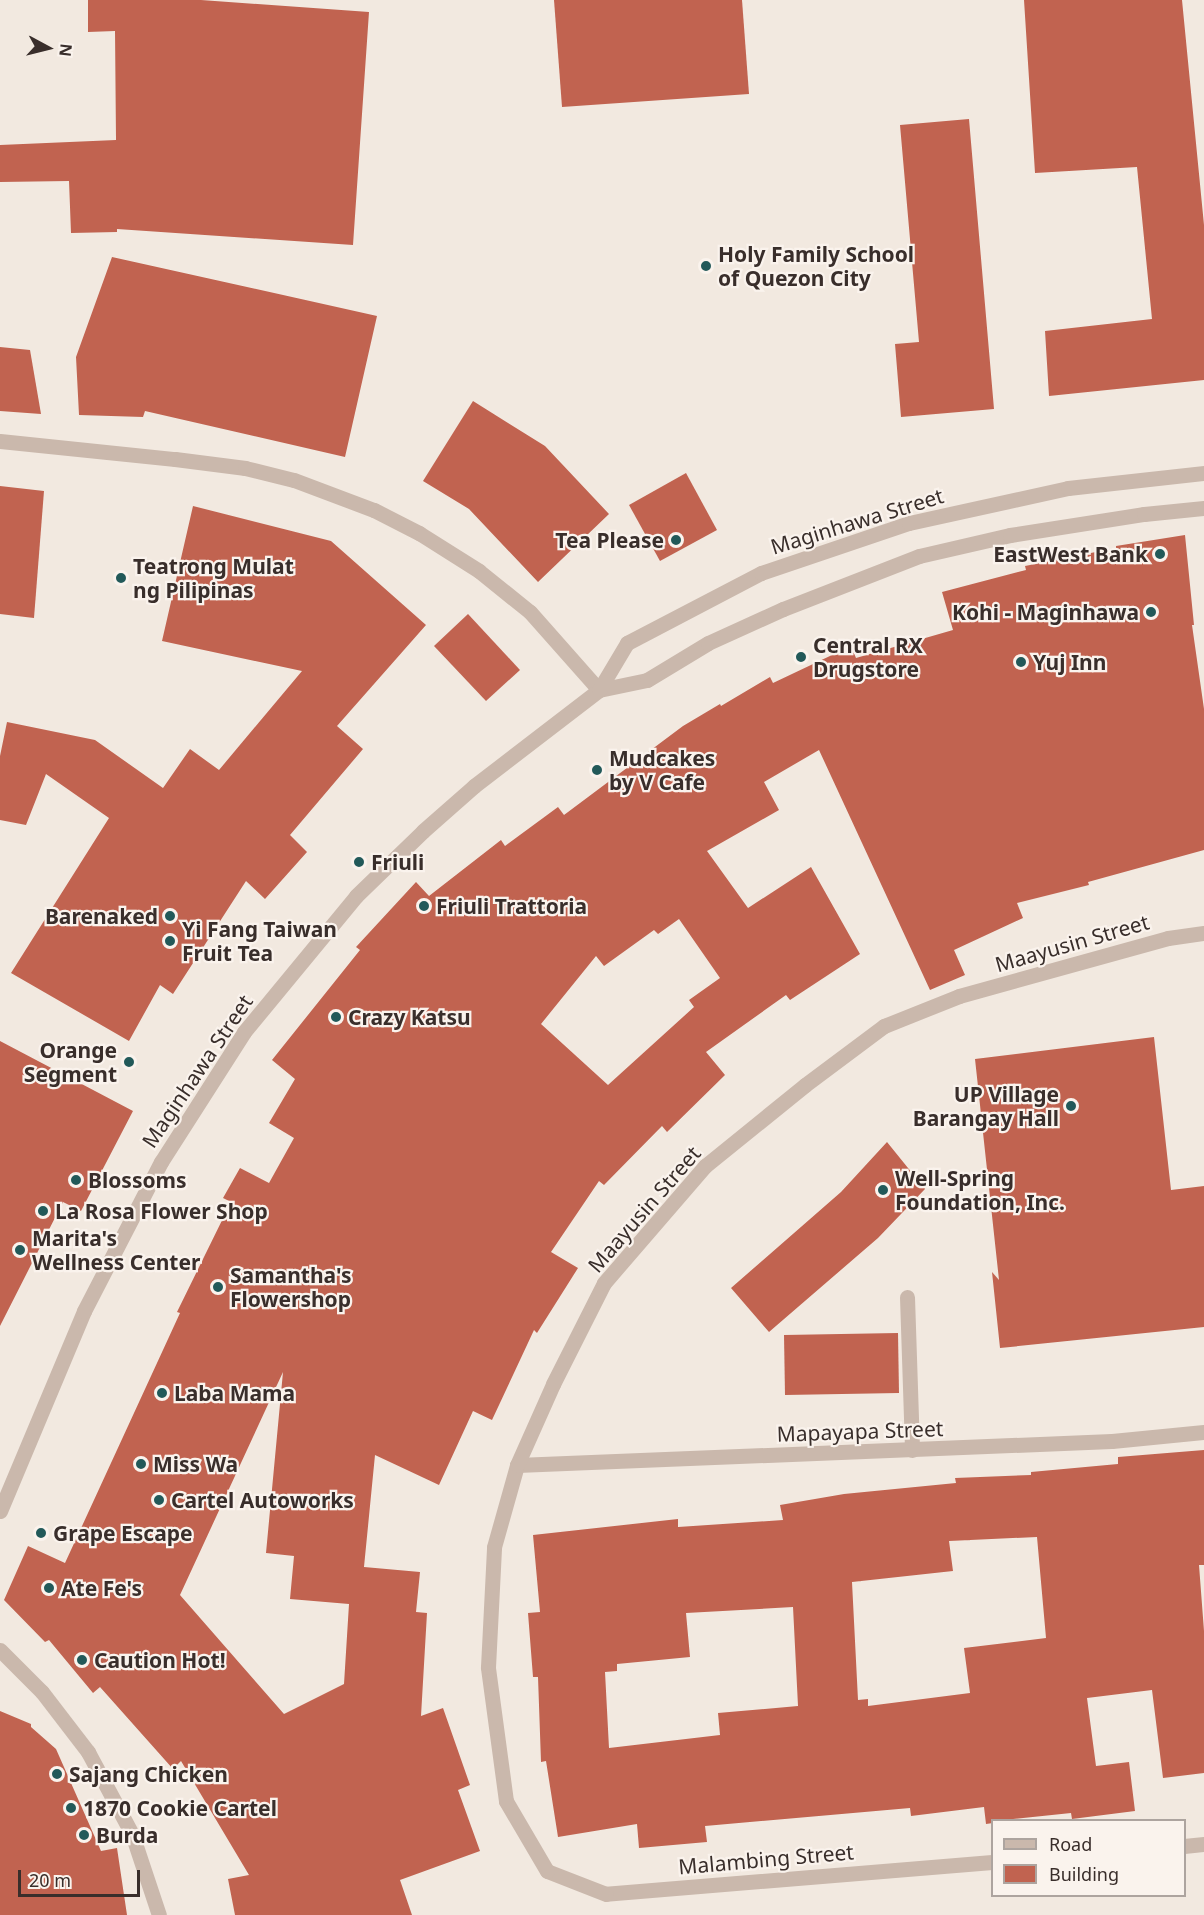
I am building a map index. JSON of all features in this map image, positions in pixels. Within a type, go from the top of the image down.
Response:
[{"type":"street","points":[[0,441],[245,468],[294,480],[366,506],[419,532],[479,571],[530,612],[599,690]]},
{"type":"street","name":"Maginhawa Street","points":[[0,1511],[84,1311],[161,1162],[244,1032],[356,896],[423,831],[474,786],[599,690],[627,643],[761,573],[909,523],[1068,488],[1204,473]]},
{"type":"street","name":"Maginhawa Street","points":[[599,690],[646,680],[708,644],[762,619],[919,556],[1010,535],[1144,514],[1204,508]]},
{"type":"street","name":"Maayusin Street","points":[[547,1871],[506,1801],[488,1667],[494,1547],[517,1466],[553,1384],[604,1283],[705,1166],[805,1085],[884,1026],[959,996],[1168,938],[1204,933]]},
{"type":"street","points":[[907,1297],[912,1450]]},
{"type":"street","name":"Mapayapa Street","points":[[517,1466],[1112,1441],[1204,1432]]},
{"type":"street","points":[[0,1650],[42,1692],[88,1752],[132,1834],[159,1915]]},
{"type":"street","points":[[1186,1846],[1204,1844]]},
{"type":"street","name":"Malambing Street","points":[[547,1871],[606,1894],[991,1862]]},
{"type":"building","points":[[88,0],[201,0],[369,12],[353,245],[117,229],[117,232],[71,233],[69,181],[0,182],[0,145],[116,140],[115,31],[88,32]]},
{"type":"building","points":[[554,0],[742,0],[749,94],[562,107]]},
{"type":"building","points":[[1024,0],[1182,0],[1204,225],[1204,380],[1049,396],[1045,331],[1152,319],[1137,167],[1035,173]]},
{"type":"building","points":[[969,119],[994,409],[901,417],[895,344],[919,342],[900,125]]},
{"type":"building","points":[[112,257],[377,316],[345,457],[145,411],[143,417],[79,415],[76,357]]},
{"type":"building","points":[[0,347],[30,350],[41,414],[0,411]]},
{"type":"building","points":[[473,401],[545,446],[609,514],[538,582],[469,509],[423,481]]},
{"type":"building","points":[[686,473],[717,530],[660,561],[629,505]]},
{"type":"building","points":[[0,486],[44,491],[34,618],[0,614]]},
{"type":"building","points":[[193,506],[331,541],[426,625],[337,726],[363,749],[290,835],[307,852],[265,899],[246,881],[173,994],[160,985],[129,1041],[11,973],[109,818],[46,774],[26,825],[0,820],[0,756],[7,722],[95,740],[163,788],[190,749],[219,770],[302,671],[162,641]]},
{"type":"building","points":[[1185,535],[1194,625],[1192,625],[1204,709],[1204,850],[1088,882],[1089,885],[1017,903],[1023,918],[954,950],[965,975],[930,990],[819,750],[764,782],[779,810],[707,851],[748,908],[811,867],[860,954],[790,1000],[786,995],[706,1052],[725,1075],[667,1132],[662,1126],[604,1185],[599,1181],[551,1252],[578,1268],[537,1333],[534,1330],[492,1420],[473,1411],[439,1485],[375,1455],[364,1567],[420,1572],[416,1612],[427,1613],[421,1716],[443,1708],[470,1785],[458,1790],[480,1851],[400,1880],[412,1915],[235,1915],[228,1879],[249,1875],[181,1761],[173,1769],[100,1687],[93,1693],[49,1640],[45,1642],[4,1600],[28,1546],[65,1563],[180,1313],[177,1312],[231,1202],[223,1198],[240,1168],[269,1183],[294,1138],[269,1123],[295,1079],[272,1060],[360,950],[356,947],[416,882],[429,896],[501,840],[505,846],[558,807],[564,815],[683,726],[770,677],[773,683],[851,646],[856,658],[953,630],[942,592],[1026,570],[1025,566],[1116,548],[1116,546]],"holes":[[[679,919],[720,978],[689,1000],[694,1007],[608,1085],[541,1024],[596,956],[604,966],[654,930],[658,934]],[[283,1372],[266,1553],[294,1556],[290,1599],[349,1604],[344,1684],[284,1714],[180,1595]]]},
{"type":"building","points":[[468,614],[520,670],[486,701],[434,646]]},
{"type":"building","points":[[1154,1037],[1171,1190],[1204,1186],[1204,1327],[1000,1348],[992,1272],[999,1280],[975,1059]]},
{"type":"building","points":[[0,1041],[133,1111],[81,1211],[63,1202],[0,1326]]},
{"type":"building","points":[[887,1142],[925,1189],[878,1238],[769,1332],[731,1288],[841,1192]]},
{"type":"building","points":[[898,1333],[899,1393],[785,1395],[784,1335]]},
{"type":"building","points":[[1204,1450],[1204,1565],[1199,1565],[1204,1631],[1204,1773],[1163,1778],[1152,1690],[1087,1698],[1096,1766],[1129,1762],[1135,1811],[1072,1819],[1071,1813],[991,1819],[991,1823],[986,1824],[984,1807],[911,1816],[910,1808],[705,1826],[707,1842],[639,1848],[637,1824],[558,1837],[546,1761],[541,1762],[538,1677],[533,1677],[528,1613],[540,1612],[533,1535],[678,1519],[678,1527],[783,1520],[780,1505],[844,1494],[956,1483],[955,1478],[1031,1475],[1031,1472],[1118,1464],[1118,1457]],"holes":[[[1037,1537],[1046,1638],[964,1648],[970,1693],[868,1706],[868,1699],[858,1700],[852,1582],[953,1571],[949,1541]],[[793,1607],[798,1706],[718,1713],[720,1735],[609,1748],[605,1672],[617,1671],[617,1664],[690,1657],[686,1613]]]},
{"type":"building","points":[[0,1711],[31,1724],[31,1727],[56,1749],[101,1851],[117,1848],[127,1915],[0,1915]]},
{"type":"place","name":"Holy Family School of Quezon City","points":[[706,266]]},
{"type":"place","name":"Tea Please","points":[[676,540]]},
{"type":"place","name":"EastWest Bank","points":[[1160,554]]},
{"type":"place","name":"Teatrong Mulat ng Pilipinas","points":[[121,578]]},
{"type":"place","name":"Kohi - Maginhawa","points":[[1151,612]]},
{"type":"place","name":"Central RX Drugstore","points":[[801,657]]},
{"type":"place","name":"Yuj Inn","points":[[1021,662]]},
{"type":"place","name":"Mudcakes by V Cafe","points":[[597,770]]},
{"type":"place","name":"Friuli","points":[[359,862]]},
{"type":"place","name":"Friuli Trattoria","points":[[424,906]]},
{"type":"place","name":"Barenaked","points":[[170,916]]},
{"type":"place","name":"Yi Fang Taiwan Fruit Tea","points":[[170,941]]},
{"type":"place","name":"Crazy Katsu","points":[[336,1017]]},
{"type":"place","name":"Orange Segment","points":[[129,1062]]},
{"type":"place","name":"UP Village Barangay Hall","points":[[1071,1106]]},
{"type":"place","name":"Blossoms","points":[[76,1180]]},
{"type":"place","name":"Well-Spring Foundation, Inc.","points":[[883,1190]]},
{"type":"place","name":"La Rosa Flower Shop","points":[[43,1211]]},
{"type":"place","name":"Marita's Wellness Center","points":[[20,1250]]},
{"type":"place","name":"Samantha's Flowershop","points":[[218,1287]]},
{"type":"place","name":"Laba Mama","points":[[162,1393]]},
{"type":"place","name":"Miss Wa","points":[[141,1464]]},
{"type":"place","name":"Cartel Autoworks","points":[[159,1500]]},
{"type":"place","name":"Grape Escape","points":[[41,1533]]},
{"type":"place","name":"Ate Fe's","points":[[49,1588]]},
{"type":"place","name":"Caution Hot!","points":[[82,1660]]},
{"type":"place","name":"Sajang Chicken","points":[[57,1774]]},
{"type":"place","name":"1870 Cookie Cartel","points":[[71,1808]]},
{"type":"place","name":"Burda","points":[[84,1835]]}]
